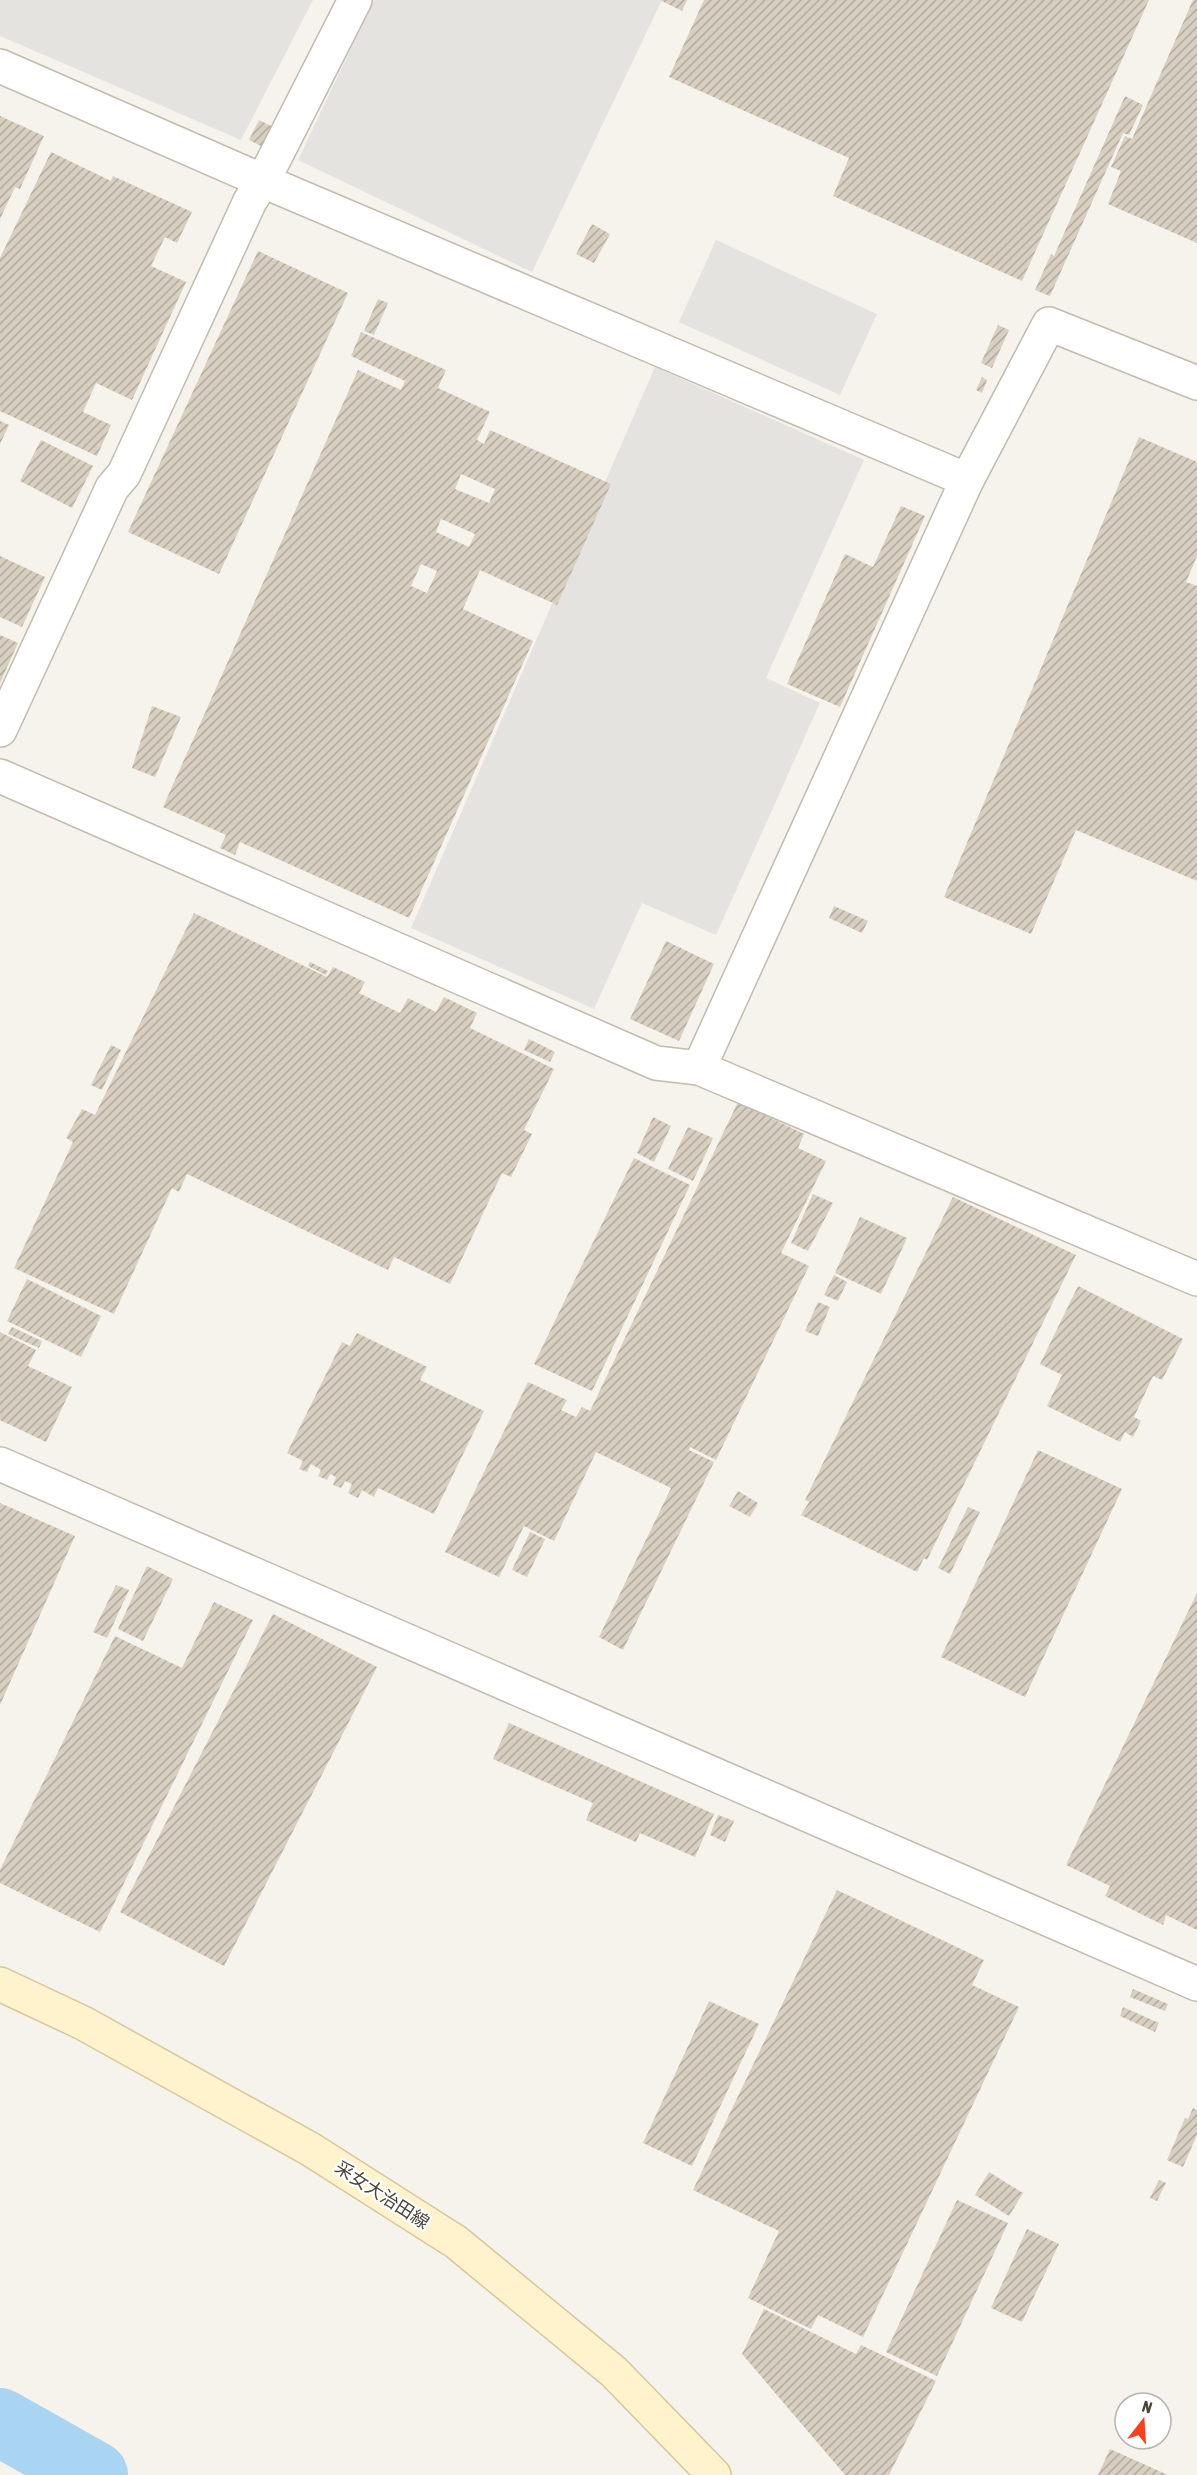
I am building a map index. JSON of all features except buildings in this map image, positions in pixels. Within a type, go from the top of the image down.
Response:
[{"type":"main road","name":"采女大治田線","points":[[0,1984],[83,2023],[310,2149],[456,2242],[614,2372],[714,2475]]},
{"type":"street","points":[[0,730],[112,488],[124,474],[250,201],[263,181],[355,0]]},
{"type":"street","points":[[0,66],[263,181],[967,480]]},
{"type":"street","points":[[699,1068],[967,480],[1049,324],[1197,383]]},
{"type":"street","points":[[0,776],[656,1063],[699,1068],[1197,1279]]},
{"type":"street","points":[[0,1464],[1197,1984]]},
{"type":"shaded area","points":[[0,0],[313,0],[241,140],[0,36]]},
{"type":"shaded area","points":[[374,0],[662,0],[532,272],[298,160]]},
{"type":"shaded area","points":[[716,240],[877,314],[840,395],[679,322]]},
{"type":"shaded area","points":[[655,367],[864,460],[766,678],[820,703],[716,935],[642,903],[594,1009],[411,928]]},
{"type":"waterway","points":[[0,2422],[94,2475]]}]
